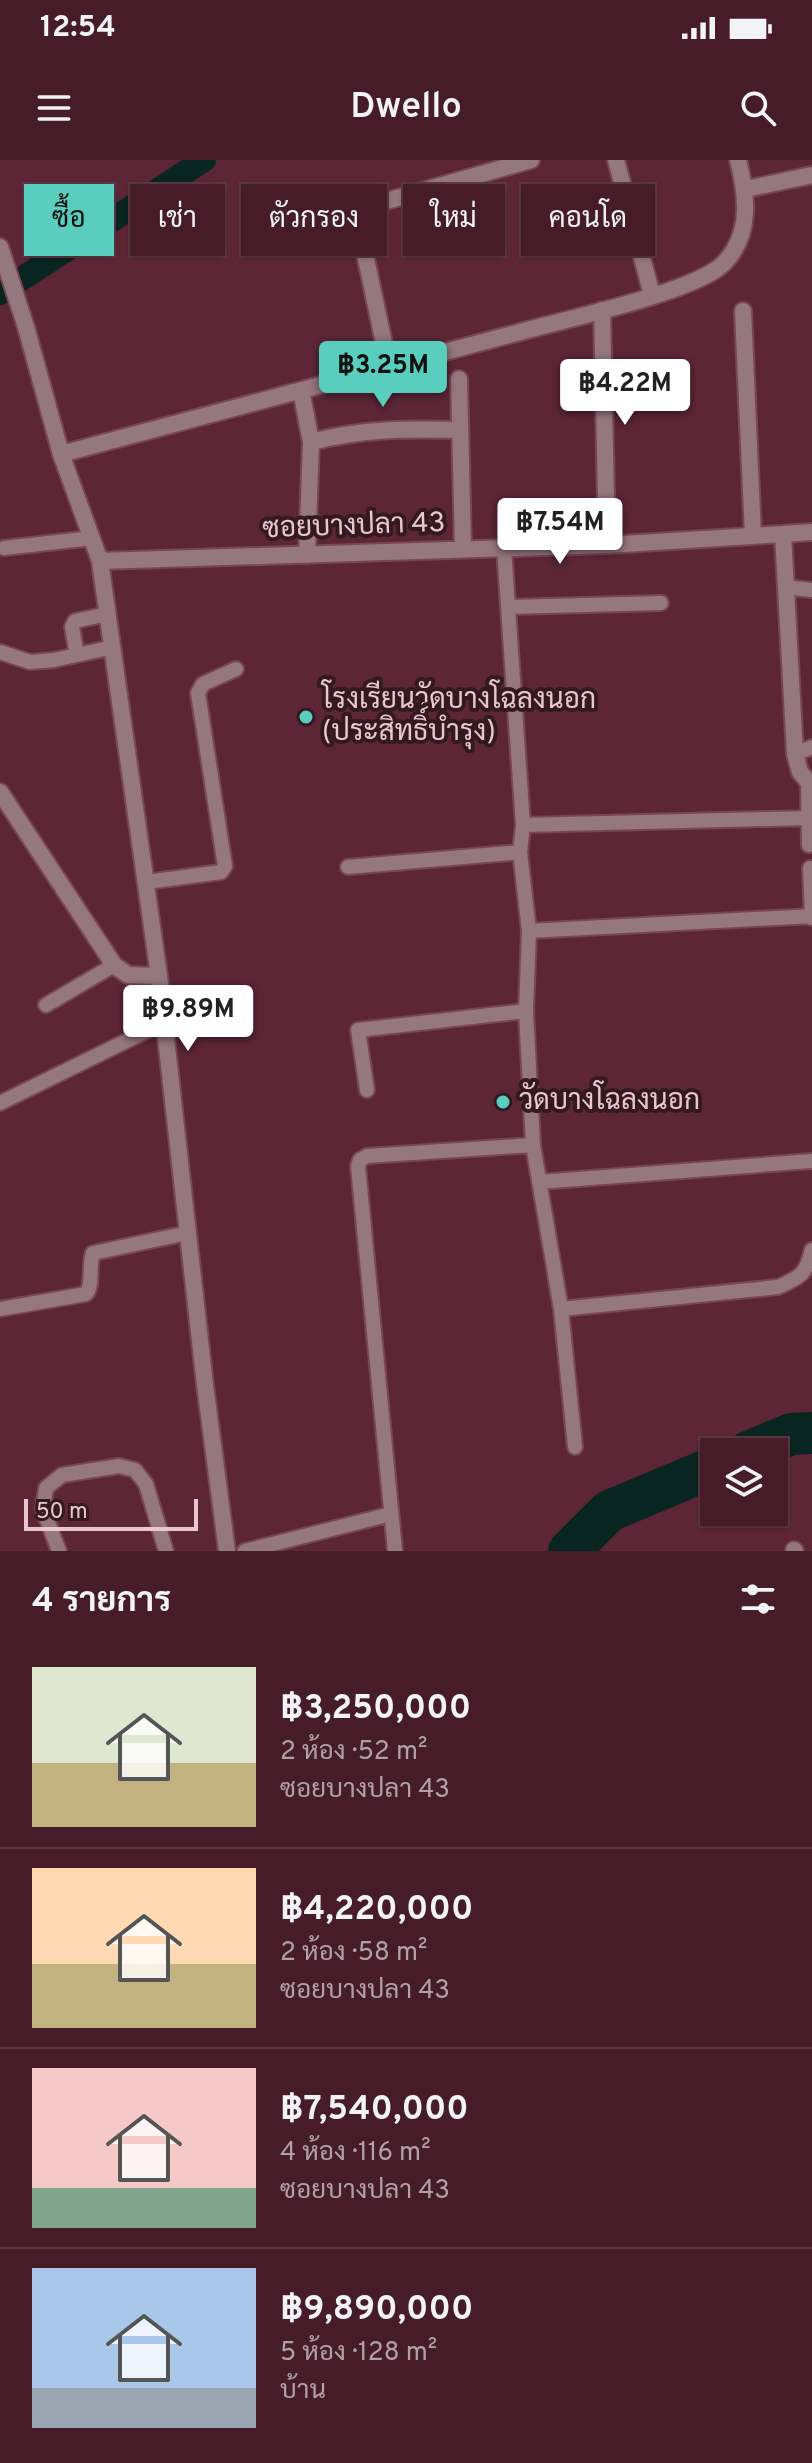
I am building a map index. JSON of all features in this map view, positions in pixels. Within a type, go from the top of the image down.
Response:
[{"type":"street","points":[[389,367],[358,221],[361,211],[531,160]]},
{"type":"street","points":[[616,160],[652,295]]},
{"type":"street","points":[[61,454],[602,310],[698,281],[724,264],[736,246],[746,220],[746,189],[738,160]]},
{"type":"street","points":[[746,189],[812,175]]},
{"type":"street","points":[[0,248],[26,327],[61,454],[100,561],[165,1022],[227,1551]]},
{"type":"street","points":[[602,310],[607,545]]},
{"type":"street","points":[[743,311],[753,536]]},
{"type":"street","points":[[459,379],[463,549]]},
{"type":"street","points":[[301,390],[311,442],[307,555]]},
{"type":"street","points":[[311,442],[345,433],[380,429],[460,430]]},
{"type":"street","name":"ซอยบางปลา 43","points":[[100,561],[607,545],[812,532]]},
{"type":"street","points":[[783,534],[795,754],[800,772],[810,785]]},
{"type":"street","points":[[0,792],[114,965],[128,975],[159,976]]},
{"type":"lane","points":[[4,548],[92,538]]},
{"type":"lane","points":[[504,548],[523,825],[520,852],[529,931],[526,1011],[533,1145],[561,1309],[575,1447]]},
{"type":"lane","points":[[785,587],[812,590]]},
{"type":"lane","points":[[508,607],[661,603]]},
{"type":"lane","points":[[77,655],[72,627],[75,621],[108,614]]},
{"type":"lane","points":[[0,652],[30,662],[113,647]]},
{"type":"lane","points":[[147,882],[221,872],[225,866],[198,693],[203,684],[236,669]]},
{"type":"lane","points":[[795,754],[812,747]]},
{"type":"lane","points":[[809,845],[810,785]]},
{"type":"lane","points":[[523,825],[809,818]]},
{"type":"lane","points":[[348,867],[520,852]]},
{"type":"lane","points":[[529,931],[812,917],[810,868]]},
{"type":"lane","points":[[46,1005],[114,965]]},
{"type":"lane","points":[[367,1090],[358,1030],[526,1011]]},
{"type":"lane","points":[[0,1103],[165,1022]]},
{"type":"lane","points":[[395,1551],[358,1166],[360,1160],[367,1156],[533,1145]]},
{"type":"lane","points":[[539,1182],[812,1161]]},
{"type":"lane","points":[[0,1309],[86,1294],[90,1289],[90,1260],[93,1253],[188,1233]]},
{"type":"lane","points":[[561,1309],[778,1287],[796,1279],[808,1268],[812,1250]]},
{"type":"lane","points":[[59,1551],[43,1509],[46,1488],[62,1475],[119,1466],[135,1470],[146,1484],[166,1551]]},
{"type":"lane","points":[[245,1551],[391,1514]]},
{"type":"waterway","points":[[0,293],[204,160]]},
{"type":"waterway","points":[[781,1438],[791,1434],[812,1433]]},
{"type":"waterway","points":[[569,1551],[609,1511],[700,1473]]},
{"type":"place","name":"โรงเรียนวัดบางโฉลงนอก (ประสิทธิ์บำรุง)","points":[[306,717]]},
{"type":"place","name":"วัดบางโฉลงนอก","points":[[503,1102]]}]
